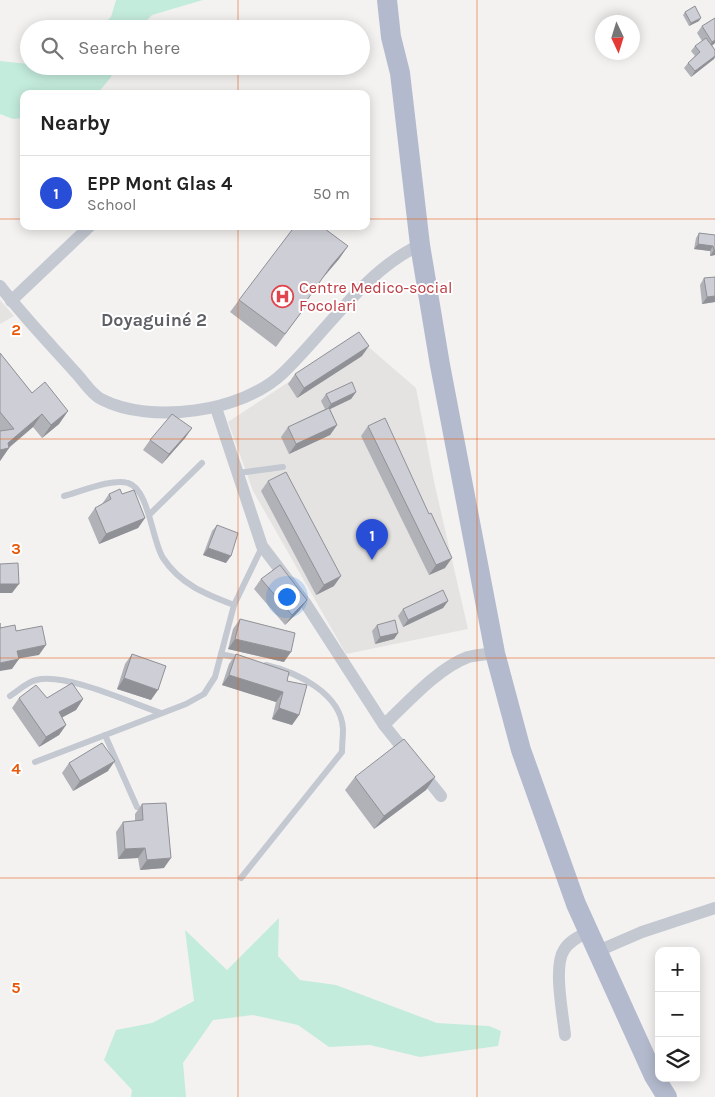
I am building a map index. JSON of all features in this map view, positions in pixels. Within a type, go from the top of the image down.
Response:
[{"type":"main road","points":[[387,0],[391,36],[400,72],[420,245],[441,375],[495,653],[521,750],[576,904],[650,1067],[667,1097]]},
{"type":"main road","points":[[399,0],[403,36],[400,72]]},
{"type":"street","points":[[11,301],[86,230]]},
{"type":"street","points":[[0,286],[11,301],[99,398],[124,408],[153,412],[216,408],[260,391],[282,375],[379,272],[403,253],[420,245]]},
{"type":"street","points":[[216,408],[262,546],[306,604],[384,725],[441,796]]},
{"type":"street","points":[[384,725],[420,690],[452,666],[469,657],[495,653]]},
{"type":"street","points":[[598,952],[642,932],[715,908]]},
{"type":"street","points":[[565,1034],[560,995],[560,965],[563,950],[574,939],[589,931]]},
{"type":"lane","points":[[149,516],[202,462]]},
{"type":"lane","points":[[238,473],[283,467]]},
{"type":"lane","points":[[64,496],[110,483],[128,483],[137,490],[149,516],[161,556],[180,579],[202,594],[234,605]]},
{"type":"lane","points":[[35,762],[161,713],[204,694],[215,677],[234,605],[257,561],[262,546]]},
{"type":"lane","points":[[221,654],[248,660]]},
{"type":"lane","points":[[241,878],[342,752],[343,727],[338,711],[325,693],[284,669],[257,662]]},
{"type":"lane","points":[[10,696],[35,680],[52,679],[78,683],[161,713]]},
{"type":"lane","points":[[105,735],[137,808]]},
{"type":"shaded area","points":[[0,300],[14,316],[0,324]]},
{"type":"shaded area","points":[[357,337],[416,388],[435,486],[468,629],[346,654],[253,491],[228,422]]},
{"type":"green space","points":[[116,0],[203,0],[152,15],[147,20],[108,20],[111,17]]},
{"type":"green space","points":[[0,61],[20,63],[20,75],[112,75],[100,90],[20,90],[20,118],[13,119],[0,114]]},
{"type":"green space","points":[[279,918],[278,956],[300,980],[336,985],[437,1023],[489,1026],[501,1031],[498,1046],[420,1057],[370,1045],[329,1047],[298,1025],[253,1015],[213,1020],[183,1063],[186,1097],[131,1097],[132,1090],[104,1060],[116,1030],[152,1023],[194,1001],[185,930],[227,970]]},
{"type":"building","points":[[695,6],[701,18],[691,23],[685,12]]},
{"type":"building","points":[[715,18],[715,40],[712,42],[702,26]]},
{"type":"building","points":[[706,38],[715,50],[715,56],[695,71],[688,63],[700,52],[695,46]]},
{"type":"building","points":[[292,230],[326,230],[348,246],[331,266],[307,300],[309,302],[285,334],[239,300]]},
{"type":"building","points":[[699,233],[715,235],[715,250],[713,246],[698,244]]},
{"type":"building","points":[[715,277],[715,296],[707,297],[704,278]]},
{"type":"building","points":[[359,332],[369,346],[304,388],[295,374]]},
{"type":"building","points":[[0,353],[32,393],[45,382],[68,411],[51,425],[42,414],[8,443],[9,448],[0,450],[0,431],[14,429],[0,412]]},
{"type":"building","points":[[352,382],[356,392],[331,404],[326,394]]},
{"type":"building","points":[[329,408],[337,425],[296,444],[288,427]]},
{"type":"building","points":[[172,414],[192,428],[169,454],[150,440]]},
{"type":"building","points":[[385,418],[429,514],[431,513],[452,558],[436,565],[368,426]]},
{"type":"building","points":[[286,472],[341,576],[324,585],[268,481]]},
{"type":"building","points":[[120,489],[122,494],[134,490],[145,518],[106,534],[95,508],[111,499],[109,494]]},
{"type":"building","points":[[217,525],[238,533],[231,556],[208,548]]},
{"type":"building","points":[[18,563],[19,584],[0,584],[0,564]]},
{"type":"building","points":[[280,565],[307,600],[292,615],[261,579]]},
{"type":"building","points":[[443,590],[448,601],[408,620],[403,609]]},
{"type":"building","points":[[240,619],[295,633],[291,652],[235,639]]},
{"type":"building","points":[[395,620],[398,633],[380,637],[377,625]]},
{"type":"building","points":[[15,625],[16,631],[42,626],[46,645],[17,651],[19,659],[0,663],[0,628]]},
{"type":"building","points":[[132,654],[166,666],[158,690],[124,678]]},
{"type":"building","points":[[236,654],[289,672],[287,681],[307,685],[299,715],[279,708],[283,692],[229,675]]},
{"type":"building","points":[[72,683],[83,699],[59,712],[66,725],[46,737],[19,698],[36,685],[47,698]]},
{"type":"building","points":[[404,739],[435,777],[384,816],[355,777]]},
{"type":"building","points":[[102,743],[115,761],[80,781],[69,763]]},
{"type":"building","points":[[166,803],[171,858],[147,860],[145,848],[125,849],[123,822],[143,820],[142,804]]},
{"type":"place","name":"Centre Medico-social Focolari","points":[[283,296]]},
{"type":"place","name":"EPP Mont Glas 4","points":[[372,560]]},
{"type":"district","name":"Doyaguiné 2","points":[[154,320]]}]
